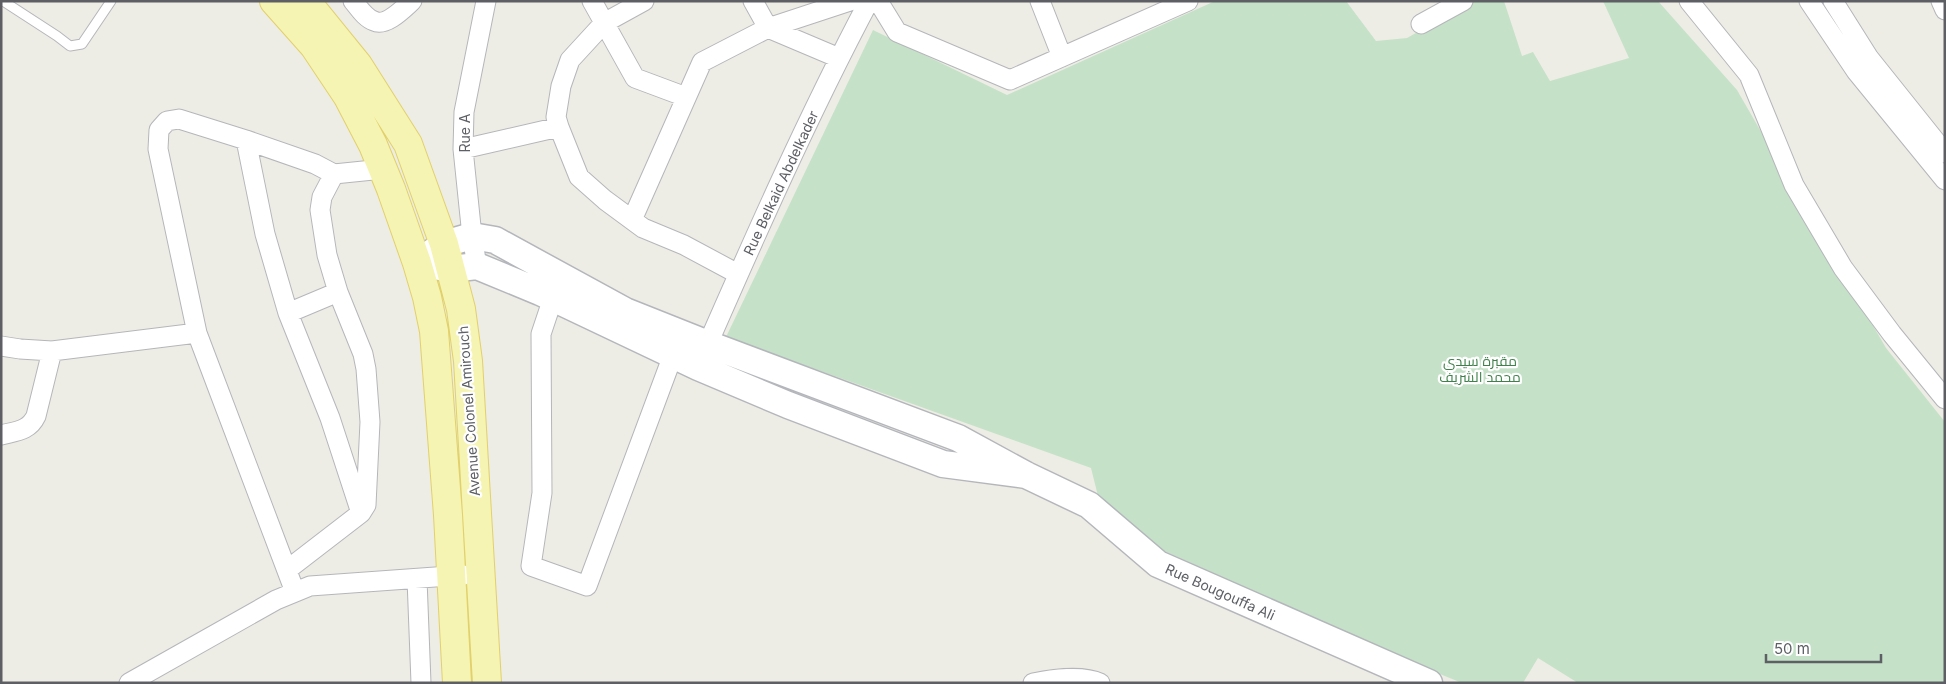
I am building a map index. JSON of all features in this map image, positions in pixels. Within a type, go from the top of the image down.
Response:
[{"type":"main road","name":"Avenue Colonel Amirouch","points":[[274,1],[314,46],[348,97],[373,145],[417,263],[427,297],[434,331],[452,576],[457,683]]},
{"type":"main road","name":"Avenue Colonel Amirouch","points":[[306,1],[358,65],[408,144],[457,260],[468,361],[486,683]]},
{"type":"street","points":[[353,1],[375,22],[383,22],[401,11],[412,1]]},
{"type":"street","name":"Rue A","points":[[472,236],[463,149],[464,112],[486,1]]},
{"type":"street","points":[[592,1],[635,78],[686,98]]},
{"type":"street","points":[[644,1],[604,23],[570,60],[561,86],[556,117],[559,127],[579,176],[605,200],[643,228],[684,245],[738,274]]},
{"type":"street","points":[[753,1],[768,28],[839,58]]},
{"type":"street","points":[[632,220],[702,62],[768,28],[850,1]]},
{"type":"street","name":"Rue Belkaid Abdelkader","points":[[703,355],[738,274],[839,58],[870,1]]},
{"type":"street","points":[[878,1],[897,32],[1010,80],[1188,1]]},
{"type":"street","points":[[1040,1],[1062,57]]},
{"type":"street","points":[[1421,24],[1463,1]]},
{"type":"street","points":[[1689,1],[1749,75],[1794,185],[1843,268],[1892,334],[1945,398]]},
{"type":"street","points":[[1809,1],[1856,71],[1945,180]]},
{"type":"street","points":[[1832,1],[1869,58],[1945,152]]},
{"type":"street","points":[[1941,1],[1945,10]]},
{"type":"street","points":[[295,592],[197,333],[158,149],[159,130],[167,121],[178,119],[315,164],[334,174],[383,169]]},
{"type":"street","points":[[463,149],[559,127]]},
{"type":"street","points":[[246,140],[265,234],[288,313],[330,418],[361,513]]},
{"type":"street","points":[[287,570],[361,513],[366,505],[370,431],[366,369],[363,354],[338,292],[327,255],[320,210],[322,196],[334,174]]},
{"type":"street","points":[[457,260],[472,236],[495,240],[703,355]]},
{"type":"street","points":[[417,263],[457,260],[553,298],[672,355],[703,355]]},
{"type":"street","points":[[288,313],[338,292]]},
{"type":"street","points":[[553,298],[541,334],[542,493],[531,566],[587,586],[672,355]]},
{"type":"street","points":[[1,346],[52,351],[197,333]]},
{"type":"street","points":[[1,435],[24,430],[32,426],[52,351]]},
{"type":"street","name":"Rue Bougouffa Ali","points":[[703,355],[958,438],[1026,475],[1089,505],[1158,564],[1429,683]]},
{"type":"street","points":[[129,683],[276,600],[310,586],[479,574]]},
{"type":"street","points":[[417,579],[421,683]]},
{"type":"street","points":[[1033,683],[1050,680],[1092,679],[1100,683]]},
{"type":"lane","points":[[3,1],[70,46],[82,44],[111,1]]},
{"type":"green space","name":"مقبرة سيدي محمد الشريف","points":[[1215,1],[1346,1],[1376,41],[1407,38],[1472,1],[1504,1],[1522,56],[1533,52],[1550,81],[1629,58],[1603,1],[1658,1],[1737,90],[1886,348],[1945,422],[1945,683],[1578,683],[1538,658],[1523,683],[1462,683],[1162,550],[1098,496],[1091,468],[726,337],[873,30],[1007,95]]}]
